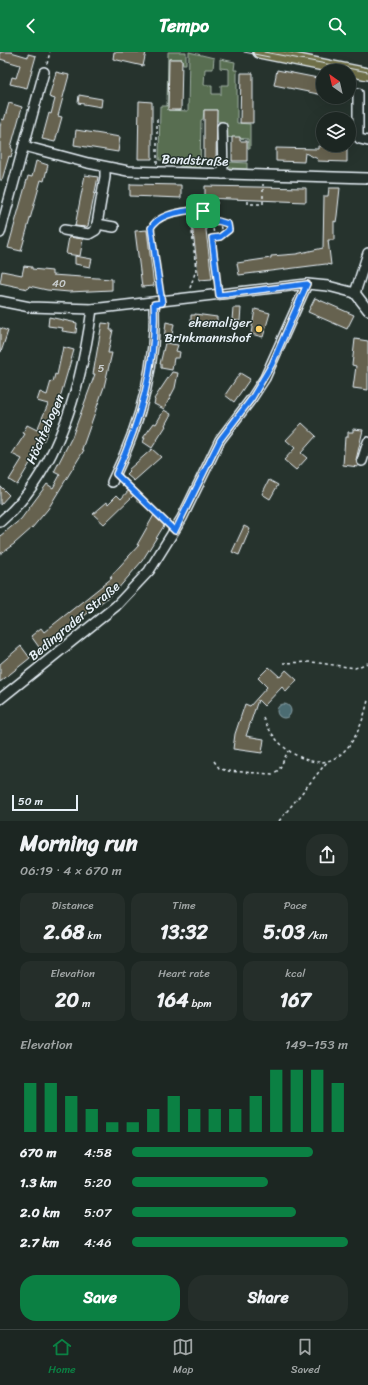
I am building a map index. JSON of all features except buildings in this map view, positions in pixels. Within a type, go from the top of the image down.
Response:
[{"type":"main road","points":[[259,52],[273,53],[368,74]]},
{"type":"street","points":[[0,233],[44,72]]},
{"type":"street","points":[[358,93],[358,137],[368,141]]},
{"type":"street","points":[[222,127],[223,174]]},
{"type":"street","name":"Bandstraße","points":[[24,146],[105,167],[128,171],[368,178]]},
{"type":"street","points":[[64,230],[89,234],[96,230],[105,177],[105,167]]},
{"type":"street","points":[[97,224],[114,227]]},
{"type":"street","points":[[355,293],[368,253]]},
{"type":"street","points":[[0,301],[30,307],[92,310],[185,300],[307,284],[328,286],[355,293],[368,310]]},
{"type":"street","name":"Bedingrader Straße","points":[[0,699],[126,597],[149,571],[175,531],[220,440],[252,398],[272,364],[307,284]]},
{"type":"street","points":[[114,478],[130,443],[144,401],[158,303]]},
{"type":"street","name":"Höchtebogen","points":[[0,522],[13,511],[32,487],[64,426],[84,361],[92,310]]},
{"type":"street","points":[[362,461],[368,442]]},
{"type":"path","points":[[44,72],[50,52]]},
{"type":"path","points":[[157,172],[158,116]]},
{"type":"path","points":[[248,201],[248,204],[263,204],[263,175]]},
{"type":"path","points":[[203,211],[208,203],[218,203]]},
{"type":"path","points":[[192,205],[192,210]]},
{"type":"path","points":[[158,303],[151,228],[159,220],[177,213],[192,210],[203,211],[211,221],[219,295]]},
{"type":"path","points":[[185,300],[196,270],[191,222],[218,221],[220,223],[228,224],[229,230],[213,238],[212,236],[208,236]]},
{"type":"path","points":[[220,223],[222,234]]},
{"type":"path","points":[[114,478],[175,531]]},
{"type":"path","points":[[283,663],[312,662],[355,668],[368,663]]},
{"type":"path","points":[[279,821],[327,762],[342,753],[356,735],[365,716],[368,700]]},
{"type":"path","points":[[263,718],[271,735],[288,751],[304,759],[327,762]]},
{"type":"path","points":[[214,761],[219,768],[227,771],[272,774],[279,770],[288,751]]},
{"type":"green space","points":[[168,52],[186,52],[186,64],[183,64],[182,59],[169,59],[169,110],[188,111],[189,52],[214,58],[213,69],[205,69],[204,85],[212,85],[212,94],[221,94],[221,85],[229,85],[229,69],[220,68],[220,59],[235,62],[234,70],[237,70],[237,123],[250,124],[250,149],[248,148],[248,139],[224,137],[225,122],[217,121],[217,110],[204,110],[203,119],[201,120],[200,168],[179,166],[179,161],[159,160],[160,106],[167,106]]},
{"type":"green space","points":[[229,162],[247,163],[247,169],[229,168]]},
{"type":"water","points":[[281,704],[287,704],[291,708],[291,714],[287,718],[281,718],[277,714],[277,708]]},
{"type":"tram line","points":[[244,52],[269,57]]},
{"type":"tram line","points":[[264,52],[368,72]]},
{"type":"place","name":"ehemaliger Brinkmannshof","points":[[259,329]]},
{"type":"route","points":[[193,210],[203,211],[212,222],[218,221],[220,223],[228,224],[229,230],[220,237],[212,238],[219,295],[307,284],[265,378],[252,398],[220,440],[175,531],[116,474],[130,443],[144,401],[149,375],[153,339],[154,304],[162,303],[151,228],[153,224],[159,220],[177,213],[193,210]]}]
